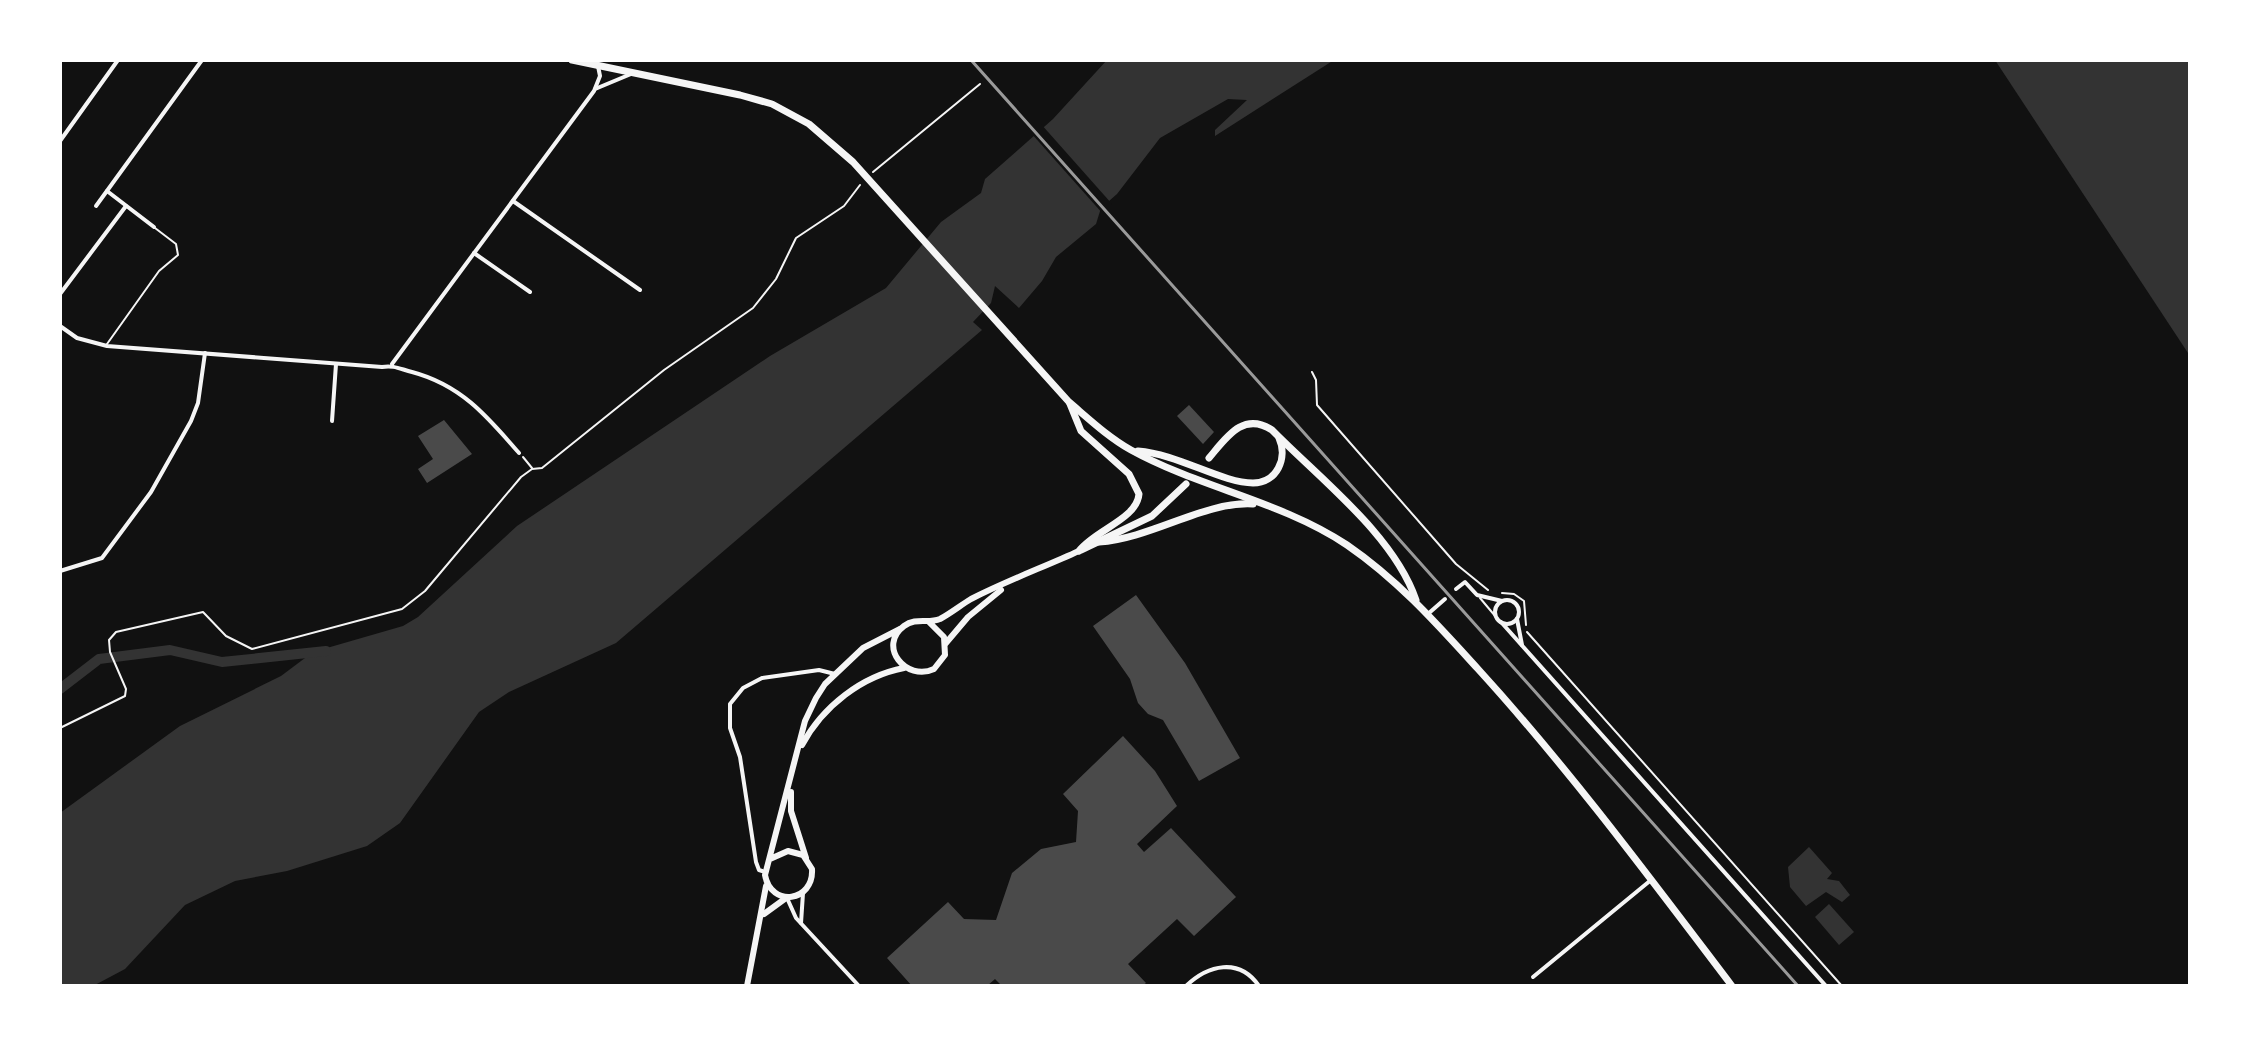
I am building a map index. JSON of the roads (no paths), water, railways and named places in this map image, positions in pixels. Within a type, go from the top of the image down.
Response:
[{"type":"main road","points":[[572,60],[596,62],[666,79]]},
{"type":"main road","points":[[596,62],[740,95],[783,109],[821,133],[853,162],[1069,402],[1132,450],[1311,525],[1345,545],[1417,602],[1557,757],[1732,986]]},
{"type":"main road","points":[[1069,402],[1081,431],[1129,474],[1139,494],[1131,513],[1093,534],[1079,551]]},
{"type":"main road","points":[[1209,458],[1230,433],[1245,424],[1262,424],[1277,435],[1376,538],[1406,576],[1417,602]]},
{"type":"main road","points":[[1132,450],[1171,456],[1242,482],[1259,483],[1274,475],[1282,462],[1283,449],[1277,435]]},
{"type":"main road","points":[[747,986],[762,917],[765,872],[797,755],[810,709],[835,674],[863,648],[914,621],[929,622],[1152,516],[1186,484]]},
{"type":"main road","points":[[1099,542],[1146,535],[1226,505],[1264,505]]},
{"type":"main road","points":[[797,755],[819,722],[856,685],[880,673],[904,668],[918,673],[934,669],[943,659],[946,643],[968,617],[1007,585]]},
{"type":"main road","points":[[929,622],[941,631],[946,643]]},
{"type":"main road","points":[[900,629],[894,650],[904,668]]},
{"type":"main road","points":[[762,917],[786,898],[803,893],[812,877],[791,811],[791,783]]},
{"type":"main road","points":[[770,859],[788,851],[806,858]]},
{"type":"main road","points":[[766,882],[775,894],[786,898]]},
{"type":"street","points":[[60,141],[118,60]]},
{"type":"street","points":[[96,206],[202,60]]},
{"type":"street","points":[[392,364],[594,91],[600,76],[596,62]]},
{"type":"street","points":[[594,91],[610,80],[637,73]]},
{"type":"street","points":[[107,191],[154,227]]},
{"type":"street","points":[[513,201],[640,290]]},
{"type":"street","points":[[60,294],[126,206]]},
{"type":"street","points":[[474,253],[530,292]]},
{"type":"street","points":[[60,326],[77,338],[107,346],[336,364],[392,364],[439,381],[470,399],[519,453]]},
{"type":"street","points":[[60,571],[95,561],[111,549],[183,438],[198,403],[205,353]]},
{"type":"street","points":[[332,421],[336,364]]},
{"type":"street","points":[[1456,589],[1465,582],[1477,595],[1517,605],[1523,647]]},
{"type":"street","points":[[1428,614],[1445,599]]},
{"type":"street","points":[[1505,601],[1498,606],[1496,617],[1826,986]]},
{"type":"street","points":[[1501,622],[1508,624],[1517,619]]},
{"type":"street","points":[[765,872],[759,870],[756,862],[740,757],[730,728],[730,704],[743,688],[762,678],[819,670],[835,674]]},
{"type":"street","points":[[1533,977],[1651,880]]},
{"type":"street","points":[[802,925],[803,893]]},
{"type":"street","points":[[786,898],[802,925],[859,986]]},
{"type":"street","points":[[1186,986],[1201,973],[1222,966],[1241,970],[1259,986]]},
{"type":"lane","points":[[107,346],[109,337],[159,271],[178,255],[176,244],[154,227]]},
{"type":"lane","points":[[1477,595],[1496,617]]},
{"type":"waterway","points":[[60,689],[99,659],[170,650],[222,662],[326,651]]},
{"type":"railway","points":[[971,60],[1798,986]]}]
